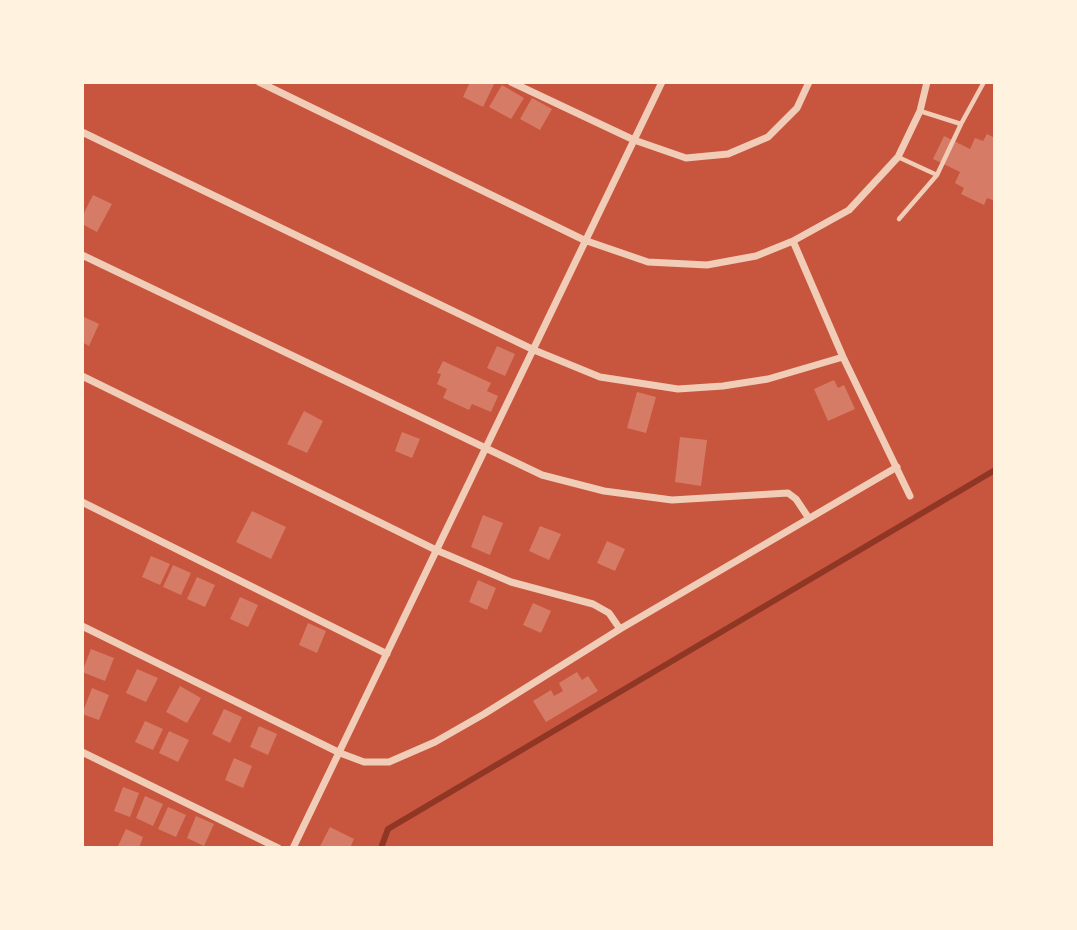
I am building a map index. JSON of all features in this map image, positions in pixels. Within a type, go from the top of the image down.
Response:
[{"type":"street","points":[[259,82],[584,240],[648,261],[707,265],[755,256],[793,241],[849,210],[898,157],[920,111],[927,82]]},
{"type":"street","points":[[512,82],[634,140],[686,158],[728,154],[768,137],[797,108],[810,82]]},
{"type":"street","points":[[293,848],[662,82]]},
{"type":"street","points":[[82,132],[534,350],[600,377],[678,389],[723,386],[768,379],[844,357]]},
{"type":"street","points":[[793,241],[910,496]]},
{"type":"street","points":[[82,255],[542,475],[604,491],[672,500],[788,493],[796,499],[808,517]]},
{"type":"street","points":[[82,376],[436,550],[511,582],[593,604],[609,613],[620,629]]},
{"type":"street","points":[[82,626],[340,753],[364,762],[389,762],[435,742],[808,517],[897,467]]},
{"type":"street","points":[[82,502],[387,654]]},
{"type":"street","points":[[82,752],[278,848]]},
{"type":"lane","points":[[899,219],[937,175],[984,82]]},
{"type":"lane","points":[[920,111],[961,124]]},
{"type":"lane","points":[[898,157],[937,175]]},
{"type":"building","points":[[470,82],[495,82],[483,107],[463,97]]},
{"type":"building","points":[[502,85],[524,98],[511,119],[489,107]]},
{"type":"building","points":[[532,98],[552,109],[540,130],[520,119]]},
{"type":"building","points":[[987,134],[995,138],[995,201],[987,198],[984,205],[961,194],[964,188],[955,183],[960,172],[933,159],[944,136],[970,149],[975,138],[983,141]]},
{"type":"building","points":[[93,195],[112,204],[97,232],[82,224],[82,217]]},
{"type":"building","points":[[82,316],[99,324],[89,346],[82,342]]},
{"type":"building","points":[[497,346],[515,354],[505,376],[487,368]]},
{"type":"building","points":[[443,361],[491,383],[487,391],[498,396],[491,412],[472,404],[469,410],[443,398],[447,389],[437,384],[441,374],[437,373]]},
{"type":"building","points":[[834,380],[838,388],[844,385],[855,409],[828,421],[814,389]]},
{"type":"building","points":[[637,392],[656,397],[646,433],[627,428]]},
{"type":"building","points":[[304,411],[323,421],[307,453],[287,444]]},
{"type":"building","points":[[402,432],[420,439],[412,458],[395,451]]},
{"type":"building","points":[[680,437],[707,440],[701,486],[675,482]]},
{"type":"building","points":[[252,511],[286,527],[271,559],[236,542]]},
{"type":"building","points":[[483,515],[503,523],[490,555],[471,547]]},
{"type":"building","points":[[540,526],[561,534],[549,560],[529,551]]},
{"type":"building","points":[[607,541],[625,549],[615,571],[597,563]]},
{"type":"building","points":[[151,556],[170,564],[160,585],[142,577]]},
{"type":"building","points":[[173,565],[191,573],[181,595],[163,587]]},
{"type":"building","points":[[197,577],[215,585],[205,607],[187,599]]},
{"type":"building","points":[[478,580],[496,588],[487,610],[469,602]]},
{"type":"building","points":[[240,597],[258,605],[248,627],[230,619]]},
{"type":"building","points":[[533,603],[551,611],[541,633],[523,625]]},
{"type":"building","points":[[308,623],[326,631],[317,653],[299,645]]},
{"type":"building","points":[[91,649],[114,658],[105,681],[82,672]]},
{"type":"building","points":[[137,669],[158,678],[146,702],[126,693]]},
{"type":"building","points":[[577,672],[582,680],[588,676],[598,691],[546,722],[533,701],[551,690],[554,696],[563,691],[559,683]]},
{"type":"building","points":[[180,686],[201,698],[187,723],[166,712]]},
{"type":"building","points":[[92,688],[109,695],[99,720],[82,714]]},
{"type":"building","points":[[224,709],[242,717],[230,743],[212,734]]},
{"type":"building","points":[[145,721],[163,729],[153,750],[135,742]]},
{"type":"building","points":[[259,726],[277,734],[268,755],[250,747]]},
{"type":"building","points":[[169,731],[189,740],[178,762],[159,753]]},
{"type":"building","points":[[234,758],[252,766],[243,788],[225,780]]},
{"type":"building","points":[[123,787],[139,793],[130,817],[114,811]]},
{"type":"building","points":[[145,796],[163,804],[153,826],[136,818]]},
{"type":"building","points":[[168,807],[186,815],[176,837],[158,829]]},
{"type":"building","points":[[196,816],[214,824],[204,846],[187,838]]},
{"type":"building","points":[[330,827],[354,839],[350,848],[319,848]]},
{"type":"building","points":[[126,829],[143,837],[139,848],[117,848]]},
{"type":"waterway","points":[[381,848],[388,829],[995,470]]}]
